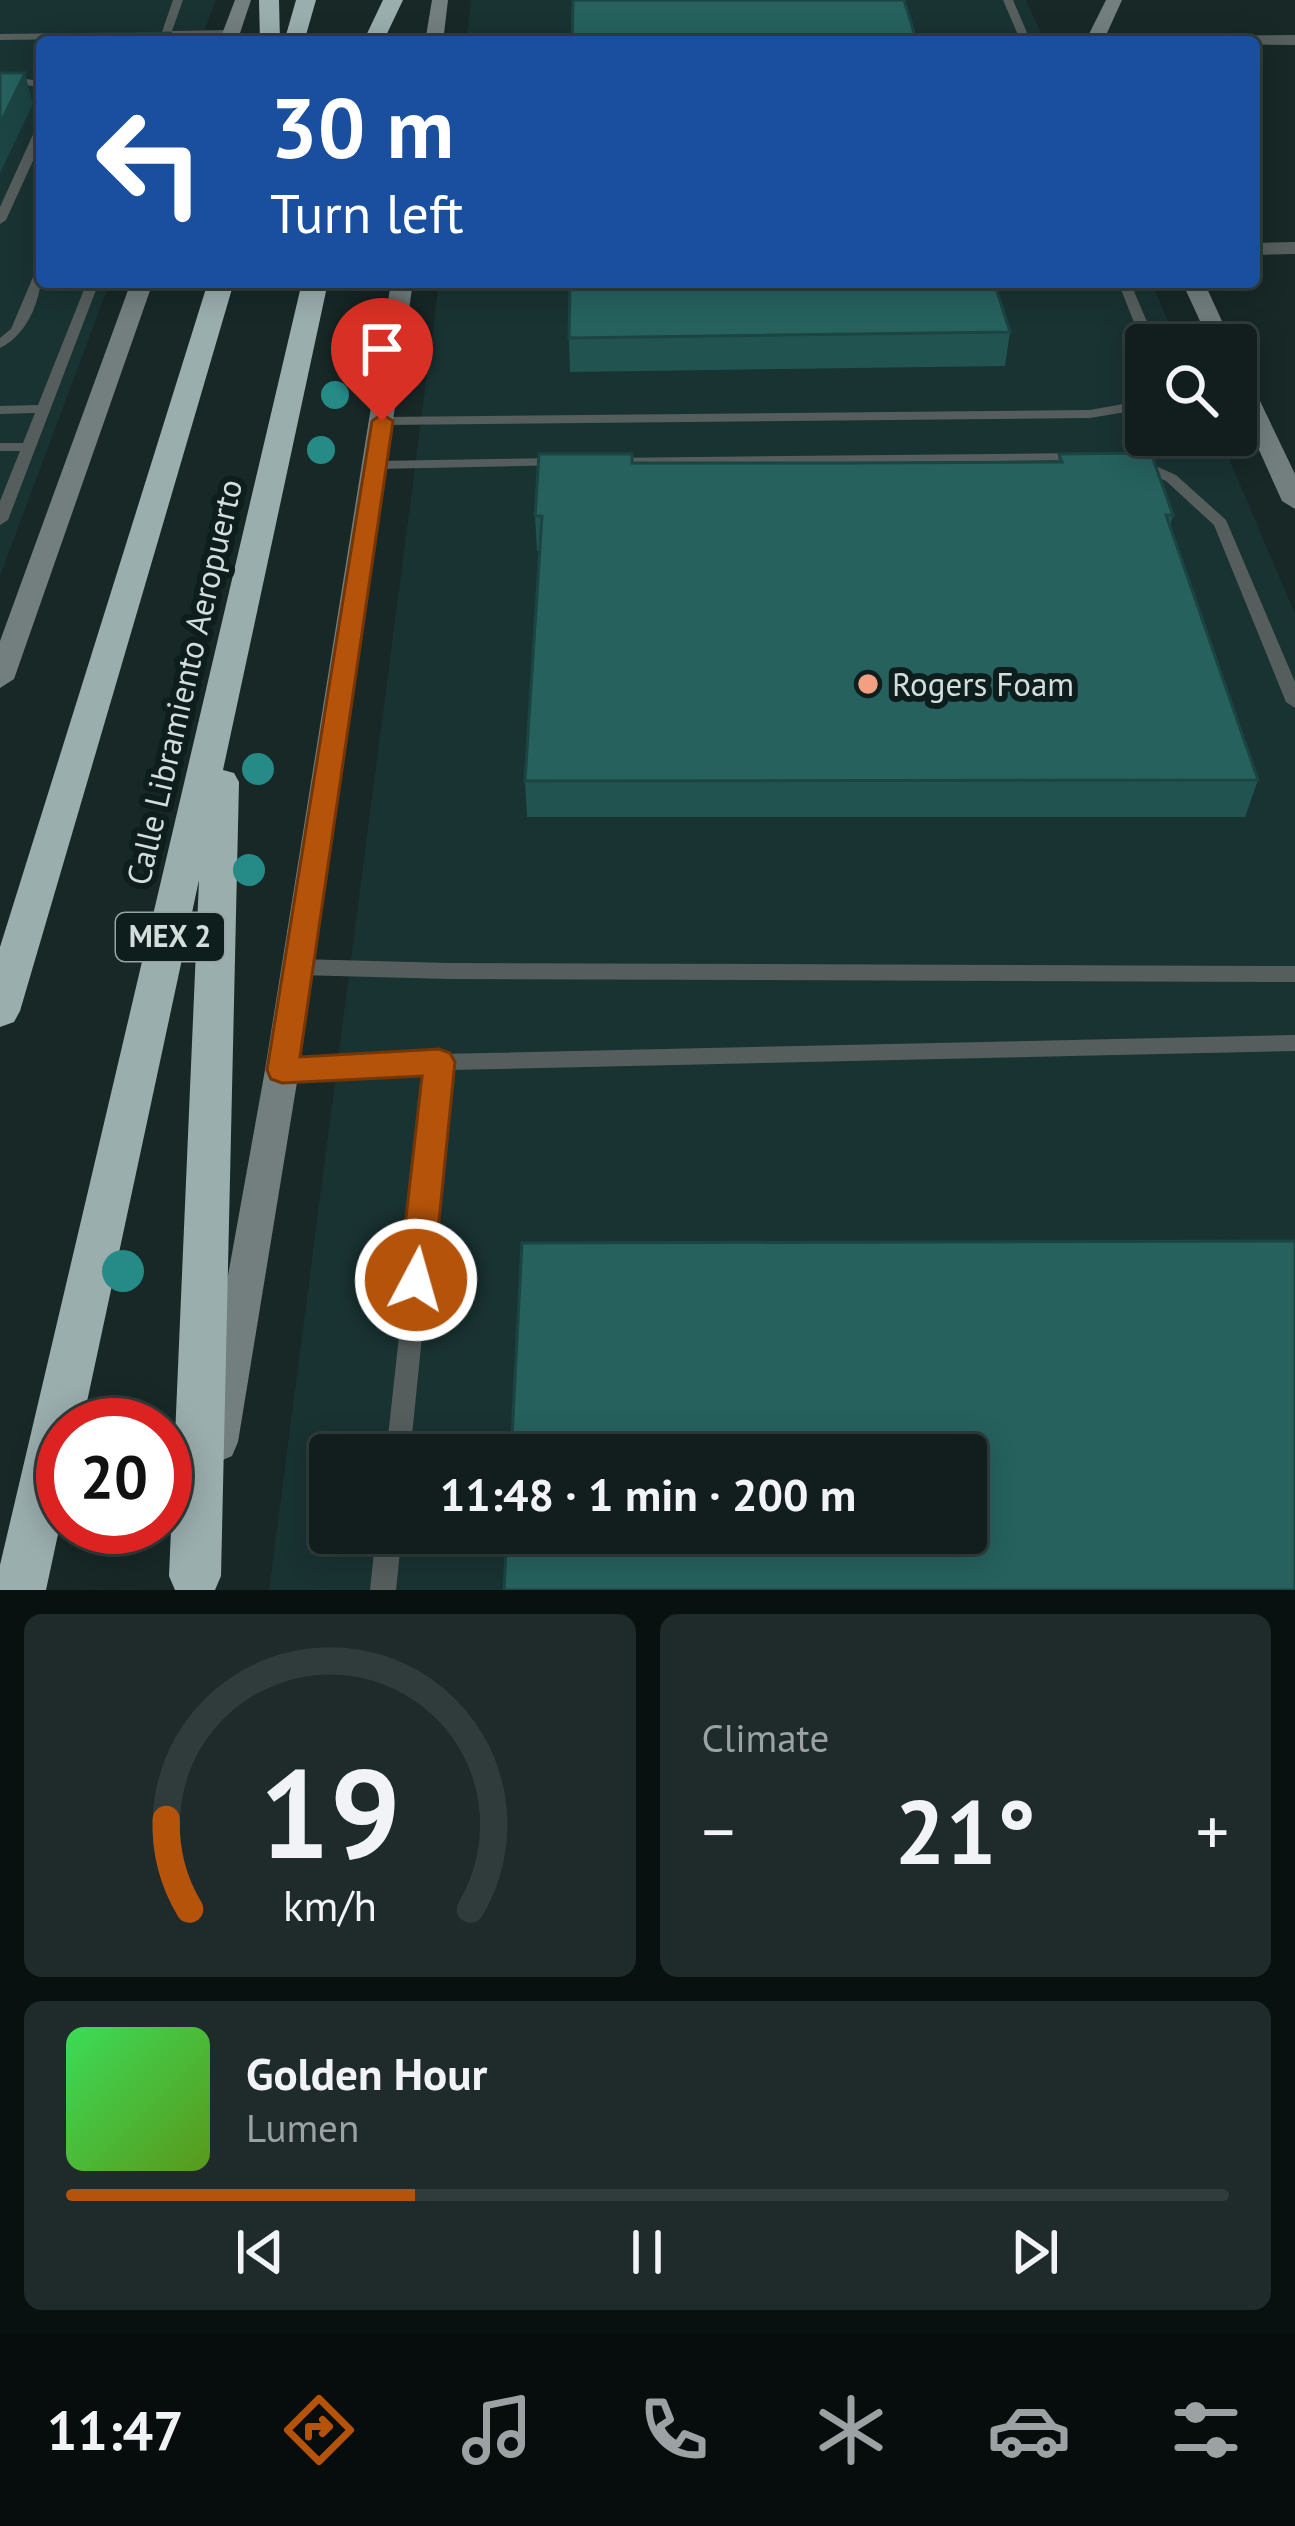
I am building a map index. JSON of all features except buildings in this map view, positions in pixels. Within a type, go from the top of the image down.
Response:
[{"type":"highway","points":[[269,0],[270,36]]},
{"type":"highway","points":[[296,36],[306,0]]},
{"type":"highway","points":[[371,36],[376,0]]},
{"type":"highway","points":[[373,36],[393,0]]},
{"type":"highway","name":"Calle Libramiento Aeropuerto","points":[[0,1011],[219,288]]},
{"type":"highway","name":"Calle Libramiento Aeropuerto","points":[[20,1590],[314,288]]},
{"type":"highway","points":[[194,1583],[224,698]]},
{"type":"main road","points":[[231,36],[243,0]]},
{"type":"main road","points":[[435,36],[440,0]]},
{"type":"main road","points":[[1097,36],[1114,0]]},
{"type":"main road","points":[[0,679],[140,288]]},
{"type":"main road","points":[[194,1583],[282,1070],[401,288]]},
{"type":"main road","points":[[1196,288],[1212,324]]},
{"type":"main road","points":[[1257,419],[1295,501]]},
{"type":"street","points":[[1260,40],[1295,40]]},
{"type":"street","points":[[1260,249],[1295,248]]},
{"type":"lane","points":[[166,34],[178,0]]},
{"type":"lane","points":[[1008,0],[1023,36]]},
{"type":"lane","points":[[140,35],[198,36]]},
{"type":"lane","points":[[0,37],[36,37]]},
{"type":"lane","points":[[0,79],[36,83]]},
{"type":"lane","points":[[0,220],[36,141]]},
{"type":"lane","points":[[0,344],[16,331],[36,284]]},
{"type":"lane","points":[[0,520],[91,288]]},
{"type":"lane","points":[[1126,288],[1141,324]]},
{"type":"lane","points":[[382,421],[1090,415],[1125,408]]},
{"type":"lane","points":[[0,410],[44,409]]},
{"type":"lane","points":[[0,447],[30,447]]},
{"type":"lane","points":[[376,465],[1107,458],[1150,466],[1171,478],[1221,523],[1295,702]]},
{"type":"lane","points":[[298,967],[1295,974]]},
{"type":"lane","points":[[282,1070],[439,1062],[1295,1043]]},
{"type":"lane","points":[[400,1434],[439,1062]]},
{"type":"lane","points":[[383,1590],[387,1554]]},
{"type":"shaded area","points":[[0,0],[216,0],[202,36],[36,36],[36,288],[108,288],[0,576]]},
{"type":"shaded area","points":[[471,0],[1026,0],[1042,36],[467,36]]},
{"type":"shaded area","points":[[438,288],[1154,288],[1170,324],[1125,324],[1125,456],[1228,456],[1295,614],[1295,1590],[269,1590]]},
{"type":"place","name":"Rogers Foam","points":[[868,684]]},
{"type":"route","points":[[382,421],[282,1070],[439,1062],[416,1280]]}]
